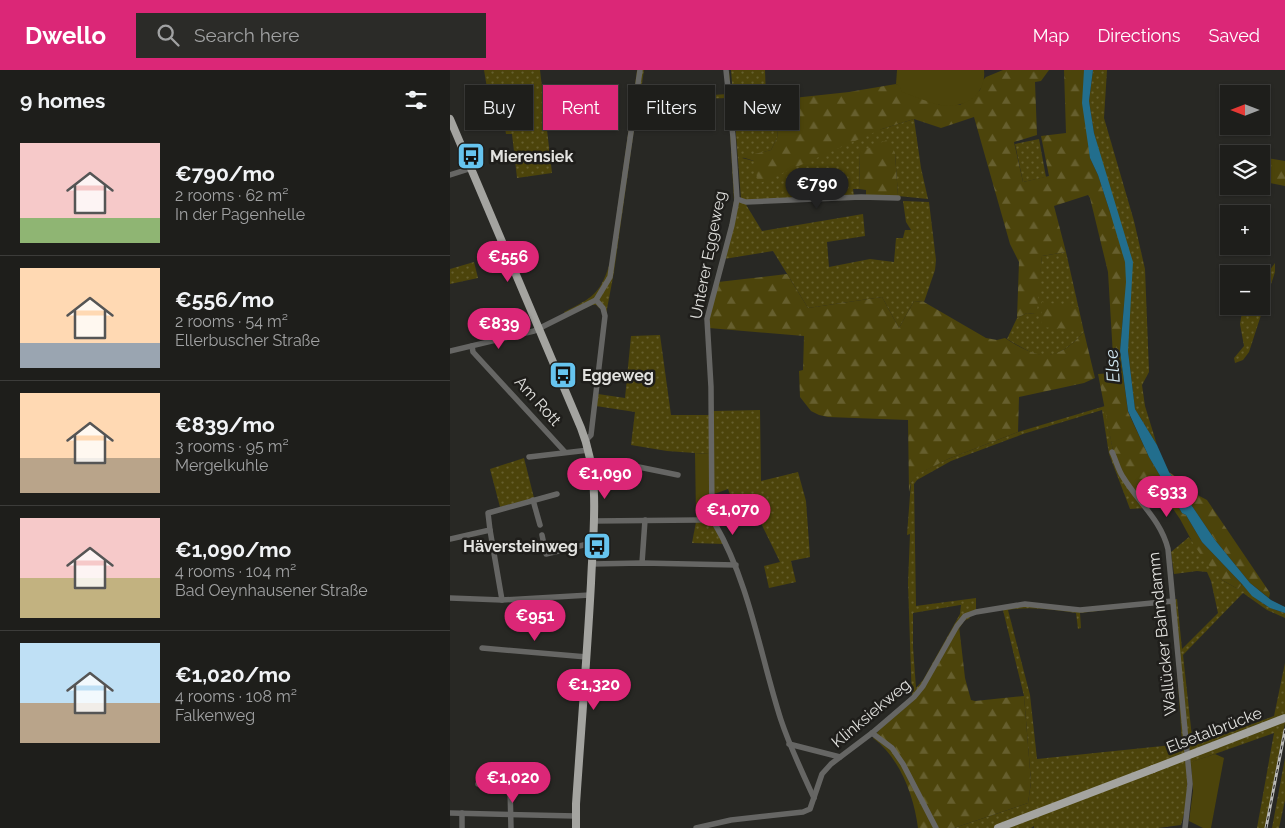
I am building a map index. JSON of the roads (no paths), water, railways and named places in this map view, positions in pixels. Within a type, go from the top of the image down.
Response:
[{"type":"main road","points":[[450,118],[586,440],[592,464],[594,494],[592,564],[576,828]]},
{"type":"main road","name":"Elsetalbrücke","points":[[998,828],[1285,718]]},
{"type":"street","points":[[450,351],[534,331],[596,300],[610,277],[640,70]]},
{"type":"street","name":"Unterer Eggeweg","points":[[712,521],[711,387],[707,319],[732,225],[736,200],[733,137],[726,70]]},
{"type":"street","points":[[450,174],[472,168]]},
{"type":"street","points":[[736,200],[746,202],[861,197],[898,198]]},
{"type":"street","points":[[586,440],[591,435],[604,316],[603,308],[596,300]]},
{"type":"street","name":"Am Rott","points":[[472,346],[473,352],[565,452]]},
{"type":"street","points":[[529,457],[589,450]]},
{"type":"street","name":"Wallücker Bahndamm","points":[[1112,452],[1122,476],[1160,526],[1168,549],[1190,784],[1186,828]]},
{"type":"street","points":[[592,464],[629,465],[678,475]]},
{"type":"street","points":[[502,600],[488,513],[557,494]]},
{"type":"street","points":[[533,500],[540,524]]},
{"type":"street","points":[[642,563],[645,520]]},
{"type":"street","points":[[593,522],[645,520],[712,521],[716,525],[736,565],[789,744],[814,798],[810,809],[803,812],[731,820],[696,828]]},
{"type":"street","points":[[450,539],[491,532]]},
{"type":"street","points":[[542,535],[546,554],[592,543]]},
{"type":"street","points":[[592,564],[736,565]]},
{"type":"street","points":[[450,598],[502,600],[590,595]]},
{"type":"street","name":"Klinksiekweg","points":[[814,798],[822,774],[914,697],[923,686],[958,626],[966,616],[976,612],[1026,604],[1080,610],[1174,601]]},
{"type":"street","points":[[482,648],[587,657]]},
{"type":"street","points":[[872,733],[892,748],[936,828]]},
{"type":"street","points":[[789,744],[840,757]]},
{"type":"street","points":[[478,784],[534,785]]},
{"type":"street","points":[[510,786],[511,828]]},
{"type":"street","points":[[450,813],[576,816]]},
{"type":"street","points":[[462,814],[462,828]]},
{"type":"water","points":[[1084,70],[1093,70],[1089,101],[1094,133],[1133,262],[1128,351],[1135,409],[1157,445],[1169,472],[1215,540],[1250,583],[1271,600],[1285,607],[1285,613],[1270,608],[1252,596],[1202,542],[1186,515],[1182,513],[1149,457],[1128,411],[1120,351],[1126,282],[1125,262],[1098,175],[1090,158],[1082,103]]},
{"type":"railway","points":[[1266,828],[1285,730]]},
{"type":"place","name":"Mierensiek","points":[[471,156]]},
{"type":"place","name":"Eggeweg","points":[[563,375]]},
{"type":"place","name":"Häversteinweg","points":[[597,546]]},
{"type":"water label","name":"Else","points":[[1112,366]]}]
